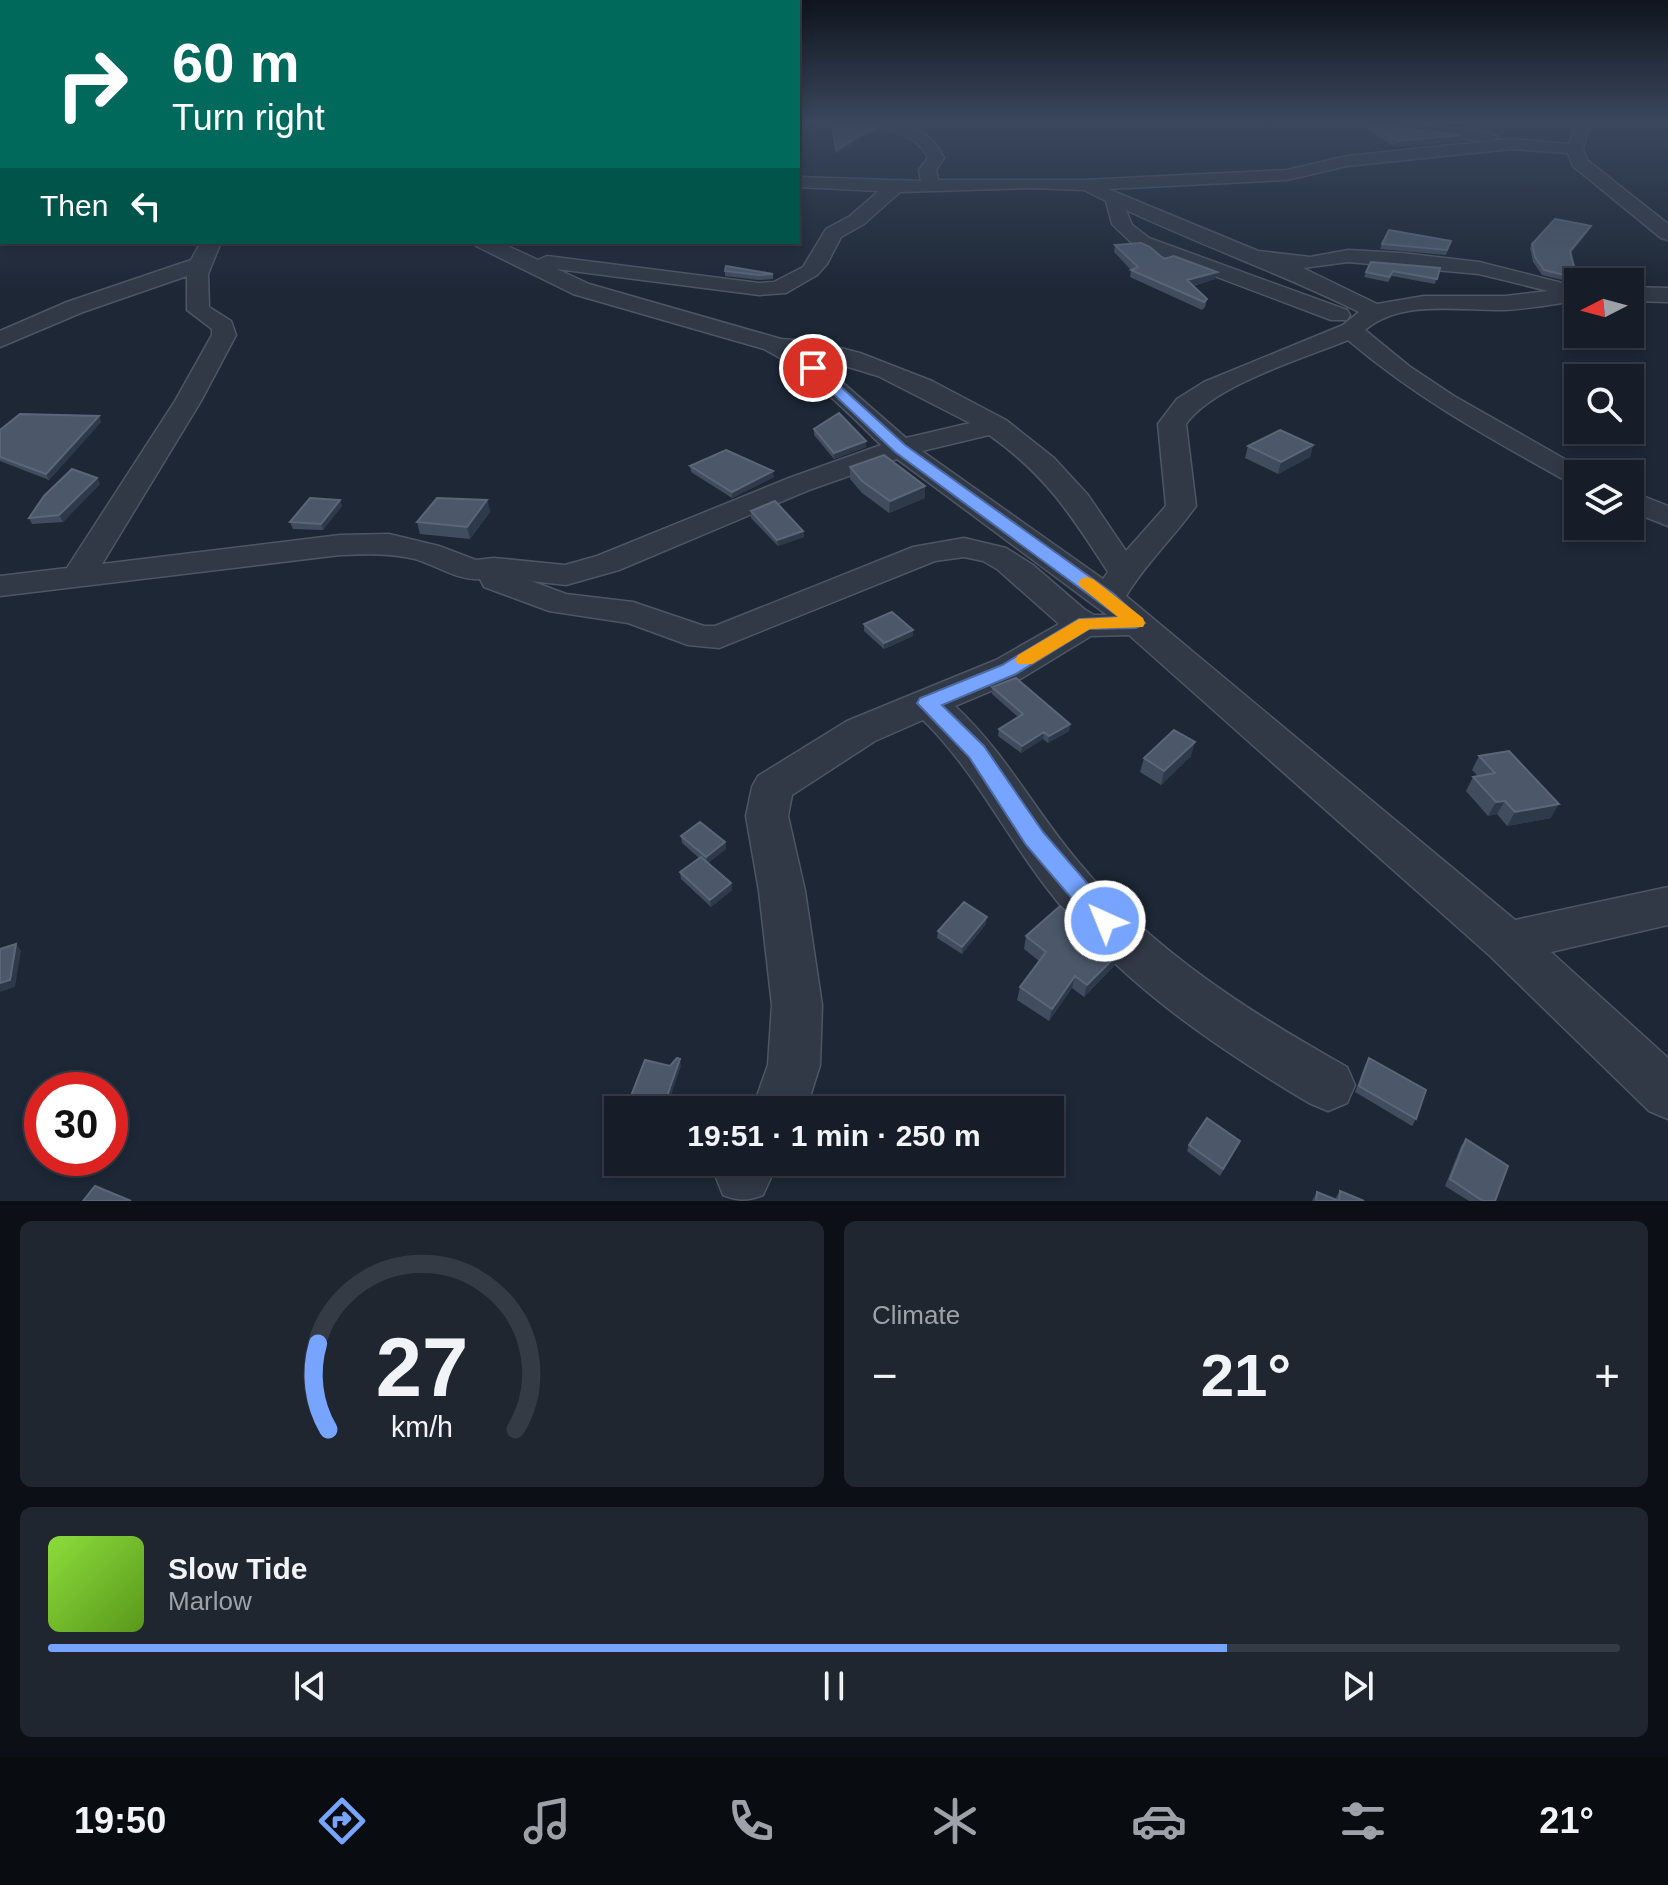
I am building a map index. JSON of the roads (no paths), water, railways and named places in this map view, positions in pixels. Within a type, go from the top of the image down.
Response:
[{"type":"street","points":[[929,179],[931,187]]},
{"type":"street","points":[[800,182],[931,187],[1031,183],[1083,185],[1204,179]]},
{"type":"street","points":[[1597,179],[1668,234]]},
{"type":"street","points":[[1083,185],[1115,196],[1189,232],[1259,257],[1362,321],[1400,371],[1445,402],[1564,468]]},
{"type":"street","points":[[530,262],[562,263],[775,289],[813,268],[833,233],[857,220],[895,187]]},
{"type":"street","points":[[1115,196],[1118,220],[1125,230],[1142,242],[1362,321]]},
{"type":"street","points":[[488,244],[595,294],[772,344],[798,357],[828,380],[900,448],[1136,623],[1507,942],[1668,1093]]},
{"type":"street","points":[[0,340],[204,253]]},
{"type":"street","points":[[76,579],[188,401],[224,335],[223,326],[198,310],[195,288],[204,253]]},
{"type":"street","points":[[1259,257],[1310,263],[1348,256],[1402,259],[1479,268],[1564,290]]},
{"type":"street","points":[[1644,294],[1668,295]]},
{"type":"street","points":[[784,1096],[794,1065],[797,1005],[782,891],[767,816],[769,796],[780,780],[832,746],[1009,669],[1106,598],[1181,506],[1172,424],[1186,405],[1213,387],[1362,321],[1424,303],[1506,303],[1564,295]]},
{"type":"street","points":[[772,344],[812,347],[859,361],[908,380],[996,426],[1044,464],[1063,485],[1106,598]]},
{"type":"street","points":[[473,570],[494,568],[555,575],[581,571],[608,563],[799,484],[900,448],[996,426]]},
{"type":"street","points":[[1644,506],[1668,517]]},
{"type":"street","points":[[0,586],[340,545],[389,544],[428,553],[561,604],[633,613],[701,637],[719,637],[924,554],[957,548],[993,554],[1015,565],[1063,611],[1106,598]]},
{"type":"street","points":[[928,703],[976,752],[1034,839],[1074,888],[1162,977],[1207,1011],[1328,1085]]},
{"type":"street","points":[[1507,942],[1668,906]]}]
